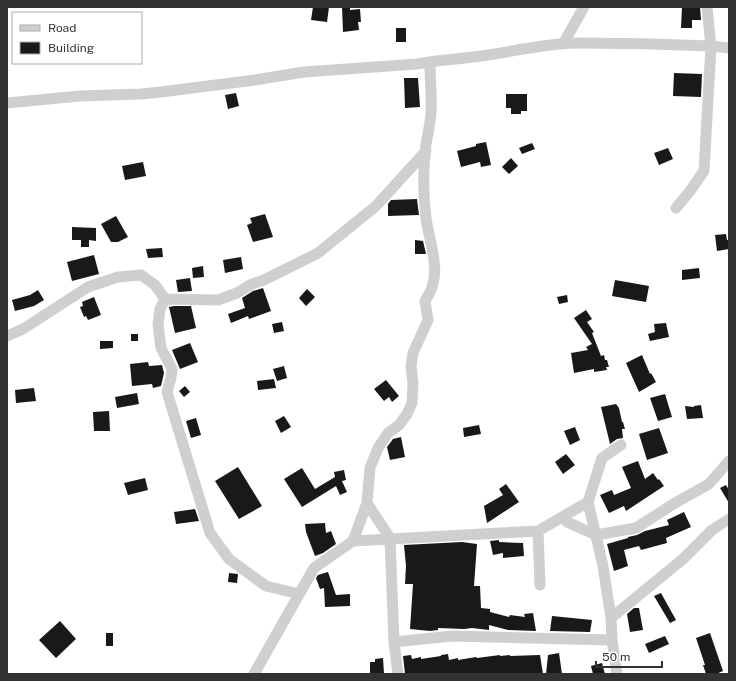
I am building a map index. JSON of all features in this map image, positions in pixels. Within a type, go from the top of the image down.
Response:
[{"type":"street","points":[[563,44],[584,7]]},
{"type":"street","points":[[676,208],[704,171],[711,46],[707,7]]},
{"type":"street","points":[[7,103],[80,96],[161,92],[304,72],[417,64],[563,44],[612,42],[729,48]]},
{"type":"street","points":[[353,541],[367,503],[370,468],[378,448],[388,433],[398,425],[407,414],[412,403],[414,383],[411,366],[413,353],[428,320],[425,300],[430,293],[435,269],[424,198],[426,151],[431,113],[430,62]]},
{"type":"street","points":[[165,299],[218,300],[237,293],[250,285],[266,279],[318,253],[376,206],[426,151]]},
{"type":"street","points":[[7,336],[23,329],[88,287],[118,277],[141,275],[155,285],[165,299]]},
{"type":"street","points":[[165,299],[160,309],[158,325],[161,348],[172,369],[167,392],[210,533],[229,559],[266,586],[299,594]]},
{"type":"street","points":[[617,674],[604,566],[588,502],[602,458],[621,445]]},
{"type":"street","points":[[567,522],[596,535],[639,527],[675,503],[709,484],[729,461]]},
{"type":"street","points":[[254,674],[314,568],[353,541],[538,531],[588,502]]},
{"type":"street","points":[[367,503],[390,538],[394,642],[398,674]]},
{"type":"street","points":[[611,618],[683,559],[712,530],[729,520]]},
{"type":"street","points":[[538,531],[540,585]]},
{"type":"street","points":[[394,642],[452,636],[612,640]]},
{"type":"building","points":[[313,7],[329,7],[327,22],[311,20]]},
{"type":"building","points":[[342,7],[350,7],[350,10],[360,9],[361,22],[358,22],[359,30],[343,32]]},
{"type":"building","points":[[682,7],[700,7],[701,20],[692,20],[692,28],[681,28]]},
{"type":"building","points":[[396,28],[406,28],[406,42],[396,42]]},
{"type":"building","points":[[674,73],[702,74],[701,97],[673,96]]},
{"type":"building","points":[[404,78],[418,78],[420,107],[405,108]]},
{"type":"building","points":[[236,93],[239,106],[228,109],[225,95]]},
{"type":"building","points":[[506,94],[527,94],[527,111],[521,111],[521,114],[511,114],[511,108],[506,108]]},
{"type":"building","points":[[486,142],[491,165],[481,167],[480,162],[461,167],[457,151]]},
{"type":"building","points":[[532,143],[535,149],[522,154],[519,148]]},
{"type":"building","points":[[668,148],[673,159],[659,165],[654,153]]},
{"type":"building","points":[[511,158],[518,166],[509,174],[502,167]]},
{"type":"building","points":[[143,162],[146,176],[125,180],[122,166]]},
{"type":"building","points":[[417,199],[419,215],[388,216],[388,204],[391,200]]},
{"type":"building","points":[[265,214],[273,237],[253,242],[247,225],[252,223],[250,218]]},
{"type":"building","points":[[116,216],[128,237],[118,242],[111,242],[101,224]]},
{"type":"building","points":[[72,227],[96,228],[96,241],[89,240],[89,247],[81,247],[81,240],[72,240]]},
{"type":"building","points":[[726,234],[727,240],[729,240],[729,249],[717,251],[715,235]]},
{"type":"building","points":[[415,240],[423,241],[426,254],[415,254]]},
{"type":"building","points":[[162,248],[163,257],[148,258],[146,249]]},
{"type":"building","points":[[94,255],[99,274],[72,281],[67,262]]},
{"type":"building","points":[[241,257],[243,269],[225,273],[223,260]]},
{"type":"building","points":[[203,266],[204,277],[193,278],[192,268]]},
{"type":"building","points":[[699,268],[700,278],[682,280],[682,270]]},
{"type":"building","points":[[190,278],[192,291],[178,292],[176,280]]},
{"type":"building","points":[[615,280],[649,286],[646,302],[612,296]]},
{"type":"building","points":[[263,288],[271,311],[249,319],[248,316],[231,323],[228,314],[245,308],[242,298],[253,291]]},
{"type":"building","points":[[307,289],[315,297],[306,306],[299,298]]},
{"type":"building","points":[[38,290],[44,300],[34,306],[15,311],[12,300],[30,295]]},
{"type":"building","points":[[567,295],[568,302],[559,304],[557,297]]},
{"type":"building","points":[[94,297],[101,315],[88,320],[86,316],[84,317],[80,307],[83,306],[82,302]]},
{"type":"building","points":[[191,306],[196,328],[175,333],[169,307]]},
{"type":"building","points":[[586,310],[592,319],[587,322],[594,332],[592,333],[601,356],[604,355],[609,367],[606,367],[607,370],[594,372],[594,369],[574,373],[571,353],[588,350],[586,347],[592,344],[574,318]]},
{"type":"building","points":[[282,322],[284,331],[274,333],[272,324]]},
{"type":"building","points":[[666,323],[669,337],[650,341],[648,334],[655,332],[654,324]]},
{"type":"building","points":[[131,334],[138,334],[138,341],[131,341]]},
{"type":"building","points":[[100,341],[113,341],[113,348],[100,349]]},
{"type":"building","points":[[190,343],[198,362],[180,369],[172,350]]},
{"type":"building","points":[[642,355],[650,374],[651,373],[656,382],[639,392],[626,363]]},
{"type":"building","points":[[148,362],[149,366],[162,365],[164,373],[161,386],[153,388],[152,384],[132,386],[130,364]]},
{"type":"building","points":[[284,366],[287,378],[277,381],[273,369]]},
{"type":"building","points":[[274,379],[276,388],[258,390],[257,381]]},
{"type":"building","points":[[386,380],[399,396],[392,402],[389,397],[384,401],[374,389]]},
{"type":"building","points":[[185,386],[190,392],[184,397],[179,391]]},
{"type":"building","points":[[34,388],[36,401],[16,403],[15,390]]},
{"type":"building","points":[[137,393],[139,404],[117,408],[115,397]]},
{"type":"building","points":[[665,394],[672,417],[658,421],[650,398]]},
{"type":"building","points":[[616,404],[619,408],[625,429],[622,429],[623,438],[617,439],[610,444],[601,407]]},
{"type":"building","points":[[701,405],[703,418],[687,419],[685,406],[694,407]]},
{"type":"building","points":[[109,411],[110,431],[94,431],[93,412]]},
{"type":"building","points":[[284,416],[291,427],[281,433],[275,421]]},
{"type":"building","points":[[196,418],[201,435],[191,438],[186,421]]},
{"type":"building","points":[[479,425],[481,434],[464,437],[463,428]]},
{"type":"building","points":[[575,427],[580,440],[570,445],[564,431]]},
{"type":"building","points":[[659,428],[668,453],[647,460],[639,434]]},
{"type":"building","points":[[401,437],[405,457],[390,460],[387,447],[393,439]]},
{"type":"building","points":[[566,454],[575,465],[563,474],[555,462]]},
{"type":"building","points":[[638,461],[645,479],[653,473],[664,486],[626,511],[624,506],[609,513],[600,495],[612,490],[614,495],[631,488],[622,467]]},
{"type":"building","points":[[238,467],[262,506],[239,519],[215,481]]},
{"type":"building","points":[[302,468],[315,489],[335,477],[334,472],[344,470],[346,480],[342,481],[347,492],[340,495],[336,486],[302,507],[284,479]]},
{"type":"building","points":[[145,478],[148,490],[128,495],[124,483]]},
{"type":"building","points":[[506,484],[519,502],[487,523],[484,506],[503,495],[499,489]]},
{"type":"building","points":[[726,485],[729,490],[729,503],[720,488]]},
{"type":"building","points":[[195,509],[199,521],[176,524],[174,512]]},
{"type":"building","points":[[684,512],[691,527],[666,538],[667,543],[641,550],[639,546],[624,550],[628,566],[614,571],[607,544],[645,531],[669,525],[667,520]]},
{"type":"building","points":[[325,523],[326,533],[331,531],[336,544],[323,553],[315,556],[306,532],[305,524]]},
{"type":"building","points":[[499,540],[499,542],[523,543],[524,556],[503,558],[503,553],[493,555],[490,541]]},
{"type":"building","points":[[462,542],[477,544],[474,586],[480,586],[481,608],[490,609],[490,612],[509,617],[510,615],[525,617],[524,614],[533,613],[536,631],[508,630],[489,625],[489,630],[472,628],[438,628],[438,630],[430,631],[410,629],[413,584],[405,584],[406,566],[404,545]]},
{"type":"building","points":[[328,572],[336,595],[350,594],[350,606],[325,607],[324,588],[320,589],[316,578],[318,575]]},
{"type":"building","points":[[229,573],[238,574],[237,583],[228,582]]},
{"type":"building","points":[[661,593],[676,620],[670,623],[654,596]]},
{"type":"building","points":[[634,608],[639,608],[643,630],[630,632],[627,614]]},
{"type":"building","points":[[552,616],[592,620],[590,632],[550,631]]},
{"type":"building","points":[[60,621],[76,639],[56,658],[39,640]]},
{"type":"building","points":[[106,633],[113,633],[113,646],[106,646]]},
{"type":"building","points":[[710,633],[723,671],[716,674],[706,674],[703,665],[705,665],[696,638]]},
{"type":"building","points":[[665,636],[669,644],[649,653],[645,644]]},
{"type":"building","points":[[559,653],[562,674],[546,674],[548,655]]},
{"type":"building","points":[[448,654],[449,660],[500,655],[540,655],[543,674],[405,674],[403,656],[411,655],[412,659],[421,657],[421,659]]},
{"type":"building","points":[[383,658],[384,674],[370,674],[370,662],[375,662],[375,659]]},
{"type":"building","points":[[602,663],[605,674],[593,674],[591,666]]}]
